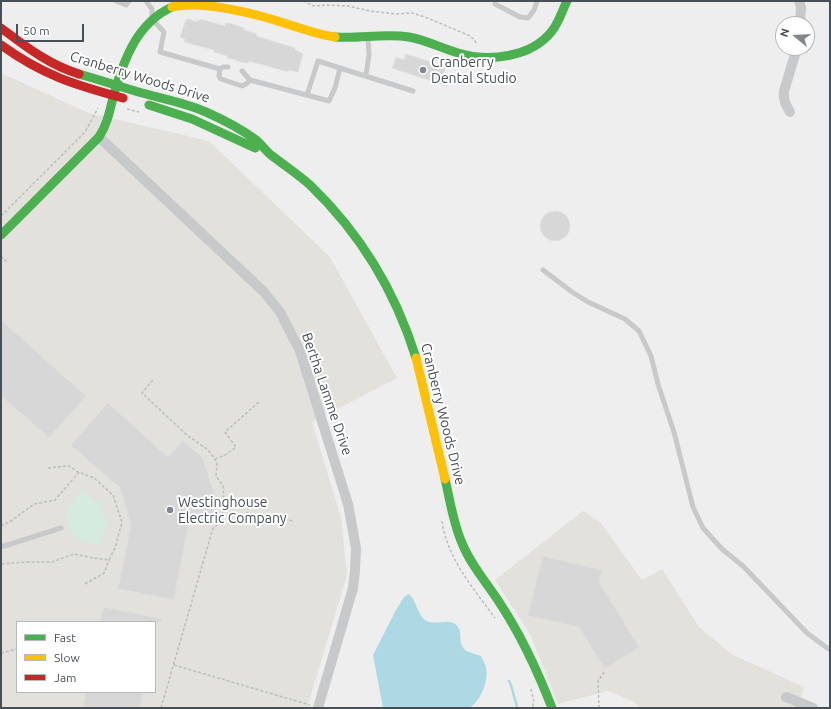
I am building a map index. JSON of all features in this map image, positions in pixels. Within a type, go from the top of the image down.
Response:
[{"type":"street","points":[[1,235],[99,137],[108,121],[114,95],[125,61],[136,39],[152,19],[173,7],[196,4],[234,9],[259,15],[319,35],[337,38],[409,37],[466,55],[507,56],[522,52],[536,44],[550,32],[567,1]]},
{"type":"street","points":[[799,1],[801,7],[800,16]]},
{"type":"street","points":[[1,18],[33,51]]},
{"type":"street","name":"Cranberry Woods Drive","points":[[1,28],[33,51],[56,65],[70,71],[166,100],[186,104],[206,112],[245,132],[309,184],[340,217],[373,260],[388,286],[414,348],[458,535],[466,555],[501,604],[521,639],[534,663],[552,708]]},
{"type":"street","name":"Cranberry Woods Drive","points":[[1,44],[30,65],[47,74],[192,119],[254,148],[269,153]]},
{"type":"street","points":[[790,112],[783,97],[795,56]]},
{"type":"street","name":"Bertha Lamme Drive","points":[[99,137],[264,292],[280,312],[300,351],[348,504],[356,548],[356,571],[353,588],[318,708]]},
{"type":"street","points":[[786,698],[813,708]]},
{"type":"lane","points":[[116,1],[126,5],[129,1]]},
{"type":"lane","points":[[146,1],[152,8],[152,19],[164,32],[160,52],[220,69],[223,67],[228,67]]},
{"type":"lane","points":[[495,4],[520,17],[528,18],[534,10],[537,1]]},
{"type":"lane","points":[[366,75],[369,55],[368,37]]},
{"type":"lane","points":[[307,95],[318,61],[413,91]]},
{"type":"lane","points":[[242,71],[250,80],[329,101],[335,88],[340,68]]},
{"type":"lane","points":[[220,69],[219,76],[221,79],[242,86],[250,80]]},
{"type":"lane","points":[[543,270],[588,302],[625,319],[638,331],[651,356],[658,384],[674,432],[693,507],[703,528],[722,549],[743,566],[807,633],[830,650]]},
{"type":"lane","points":[[1,547],[61,528]]},
{"type":"path","points":[[303,1],[314,6],[348,6],[370,11],[396,14],[412,13],[425,17],[475,40],[476,56]]},
{"type":"path","points":[[1,216],[85,132],[93,120],[100,102]]},
{"type":"path","points":[[1,256],[8,264]]},
{"type":"path","points":[[153,380],[142,393],[187,435],[208,450],[215,459],[217,464],[216,476],[223,486],[224,501],[221,518],[217,525],[213,528],[162,708]]},
{"type":"path","points":[[215,459],[236,447],[225,432],[260,402]]},
{"type":"path","points":[[48,468],[69,466],[94,478],[113,495],[122,522],[115,548],[104,573],[85,584]]},
{"type":"path","points":[[1,526],[11,521],[34,504],[54,500],[79,472]]},
{"type":"path","points":[[224,501],[249,502],[248,514],[294,521]]},
{"type":"path","points":[[1,564],[52,562],[74,554],[109,560]]},
{"type":"path","points":[[1,653],[16,649]]},
{"type":"path","points":[[174,666],[318,708]]},
{"type":"path","points":[[599,708],[598,681],[605,671]]},
{"type":"shaded area","points":[[3,74],[89,113],[209,141],[330,257],[397,378],[312,422],[341,518],[347,575],[307,708],[1,708],[1,76]]},
{"type":"shaded area","points":[[583,511],[600,522],[642,580],[662,569],[699,627],[733,655],[804,687],[798,708],[642,708],[630,700],[608,691],[558,704],[530,634],[495,580]]},
{"type":"green space","points":[[82,492],[86,493],[100,504],[106,522],[99,544],[88,543],[78,539],[68,526],[66,517],[68,508],[73,500]]},
{"type":"water","points":[[409,594],[423,618],[427,621],[436,623],[450,622],[455,624],[459,629],[462,646],[466,651],[481,656],[487,673],[485,685],[477,701],[469,708],[383,708],[373,655],[396,610],[404,597]]},
{"type":"building","points":[[188,19],[197,22],[197,20],[200,21],[200,19],[225,26],[226,23],[229,23],[257,34],[256,36],[295,48],[295,50],[303,54],[298,72],[289,70],[289,72],[249,61],[249,63],[244,63],[227,58],[228,56],[214,52],[214,50],[184,42],[185,39],[180,37],[186,20]]},
{"type":"building","name":"Cranberry Dental Studio","points":[[406,54],[446,67],[444,73],[451,75],[447,86],[392,68],[396,57],[404,60]]},
{"type":"building","points":[[555,211],[566,215],[570,226],[566,237],[555,241],[544,237],[540,226],[544,215]]},
{"type":"building","points":[[1,320],[86,396],[49,438],[1,396]]},
{"type":"building","name":"Westinghouse Electric Company","points":[[108,403],[168,457],[183,440],[203,458],[216,499],[211,525],[189,521],[174,600],[118,589],[131,524],[120,488],[71,445]]},
{"type":"building","points":[[543,556],[602,570],[599,582],[639,647],[605,669],[579,627],[528,616]]},
{"type":"building","points":[[104,607],[162,619],[161,622],[100,621]]},
{"type":"building","points":[[86,693],[143,693],[140,708],[83,708]]},
{"type":"waterway","points":[[509,681],[517,707]]},
{"type":"traffic: fast","points":[[335,37],[400,36],[421,40],[470,56],[508,56],[533,47],[543,40],[552,31],[559,20],[567,1]]},
{"type":"traffic: fast","points":[[1,235],[99,137],[107,121],[122,68],[134,43],[150,22],[172,7]]},
{"type":"traffic: fast","points":[[79,74],[182,104],[213,115],[226,121],[256,140],[271,155],[296,173],[310,185],[345,223],[374,264],[398,309],[416,358]]},
{"type":"traffic: fast","points":[[149,105],[192,119],[255,148]]},
{"type":"traffic: fast","points":[[445,479],[456,528],[466,551],[509,617],[523,642],[552,708]]},
{"type":"traffic: slow","points":[[172,7],[199,5],[230,9],[246,12],[335,37]]},
{"type":"traffic: slow","points":[[416,358],[445,479]]},
{"type":"traffic: jam","points":[[1,28],[47,60],[79,74]]},
{"type":"traffic: jam","points":[[1,45],[45,72],[59,78],[123,98]]},
{"type":"place","name":"Cranberry Dental Studio","points":[[423,70]]},
{"type":"place","name":"Westinghouse Electric Company","points":[[170,510]]}]
